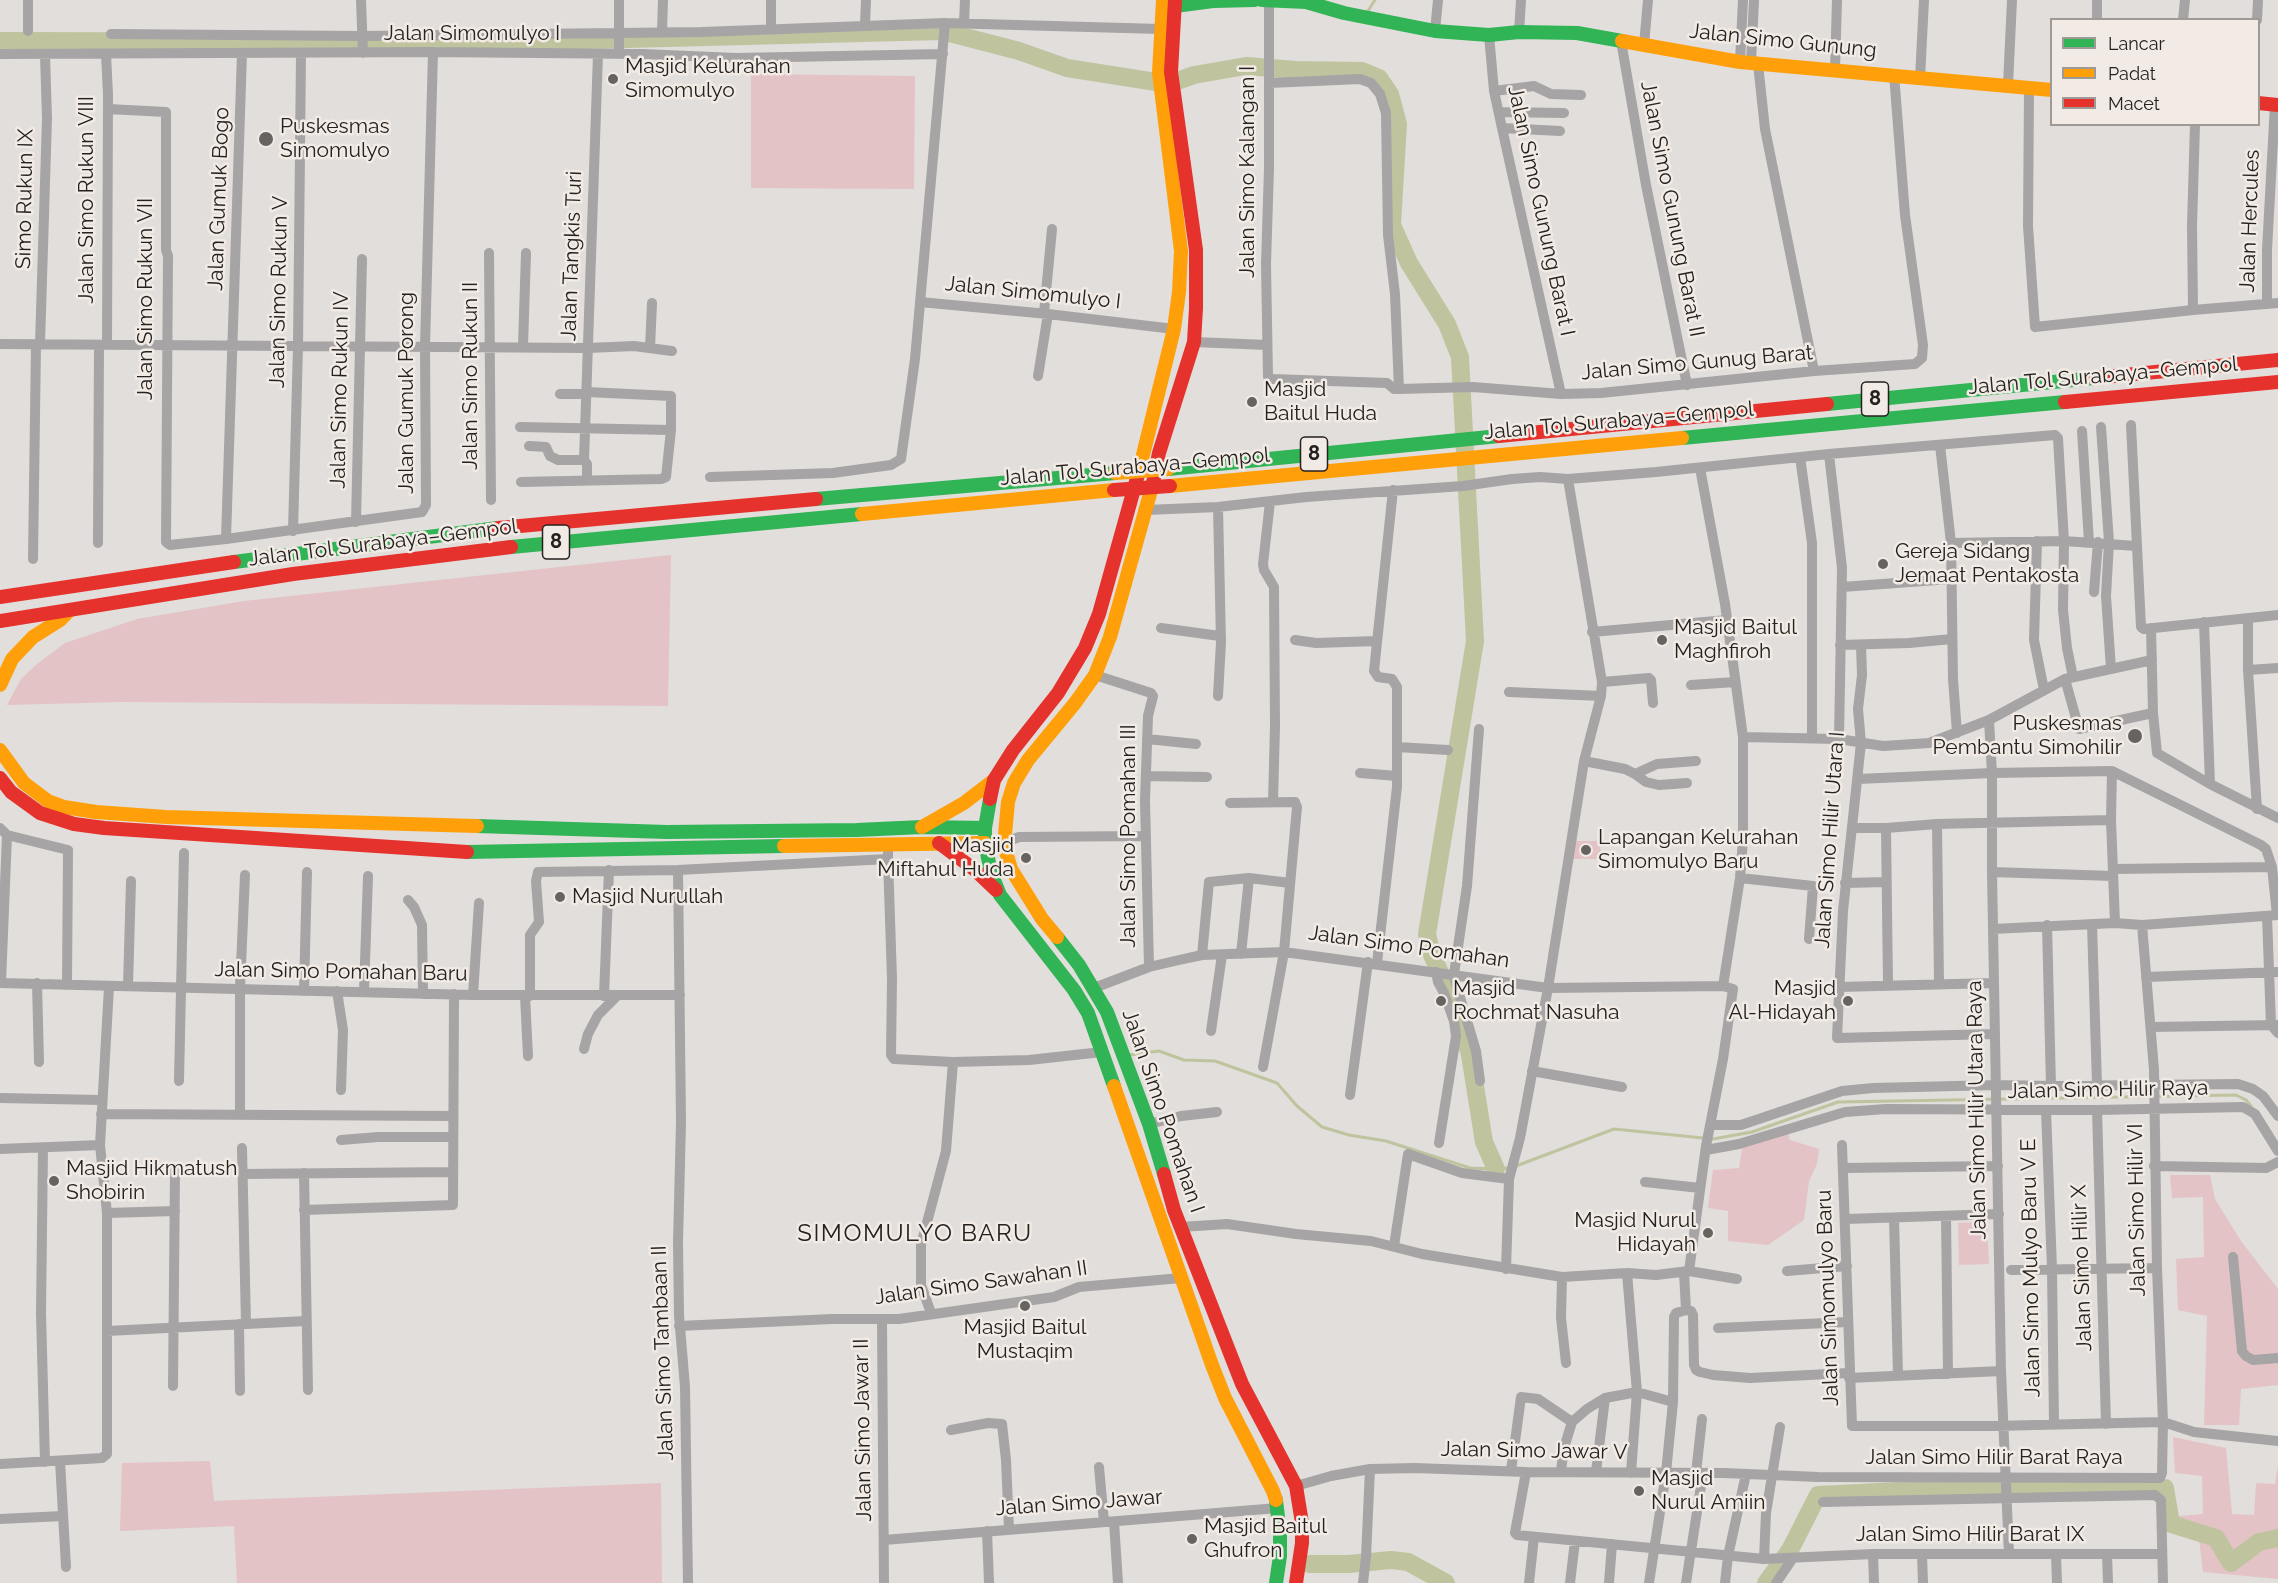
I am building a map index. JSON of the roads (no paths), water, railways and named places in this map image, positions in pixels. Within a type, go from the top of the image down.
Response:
[{"type":"main road","points":[[1175,3],[1255,0]]},
{"type":"main road","name":"Jalan Simo Gunung","points":[[1262,0],[1345,7],[1435,31],[1489,35],[1519,32],[1577,33],[1750,63],[1894,74],[2050,90]]},
{"type":"main road","points":[[922,827],[964,803],[994,780],[1013,750],[1058,693],[1085,648],[1099,614],[1131,504],[1174,329],[1181,251],[1160,29],[1175,3]]},
{"type":"main road","points":[[1165,72],[1175,3]]},
{"type":"main road","points":[[1004,845],[1008,802],[1014,783],[1035,751],[1061,721],[1095,675],[1110,637],[1146,510],[1159,453],[1194,342],[1196,250],[1166,90]]},
{"type":"main road","points":[[2260,103],[2276,104]]},
{"type":"main road","points":[[1181,251],[1196,250]]},
{"type":"main road","name":"Jalan Tol Surabaya–Gempol","points":[[0,597],[200,566],[516,526],[1168,469],[2278,360]]},
{"type":"main road","name":"Jalan Tol Surabaya–Gempol","points":[[0,621],[293,574],[497,548],[2278,382]]},
{"type":"main road","points":[[0,685],[12,659],[33,638],[60,620],[71,609]]},
{"type":"main road","points":[[0,737],[0,750],[24,783],[36,793],[64,807],[81,810],[177,817],[667,832],[985,828]]},
{"type":"main road","points":[[0,778],[11,792],[40,813],[74,824],[452,852],[986,843]]},
{"type":"main road","points":[[994,780],[985,828],[991,873],[1000,895]]},
{"type":"main road","points":[[667,832],[665,840],[668,849]]},
{"type":"main road","points":[[939,843],[975,870],[1000,895],[1080,999],[1088,1013],[1218,1380],[1238,1425],[1273,1491],[1278,1508],[1280,1556],[1275,1583]]},
{"type":"main road","name":"Jalan Simo Pomahan I","points":[[1004,845],[1011,869],[1042,918],[1079,965],[1099,986],[1149,1124],[1174,1210],[1240,1379],[1296,1486],[1302,1523],[1302,1543],[1296,1583]]},
{"type":"main road","points":[[1218,1380],[1240,1379]]},
{"type":"street","points":[[28,0],[28,31]]},
{"type":"street","points":[[361,0],[363,52]]},
{"type":"street","points":[[619,0],[619,50]]},
{"type":"street","points":[[662,32],[663,0]]},
{"type":"street","points":[[771,0],[771,28]]},
{"type":"street","points":[[865,25],[866,0]]},
{"type":"street","points":[[964,23],[965,0]]},
{"type":"street","name":"Jalan Simo Kalangan I","points":[[1269,0],[1269,168],[1266,264],[1267,345],[1270,378],[1387,383],[1399,389],[1473,387]]},
{"type":"street","points":[[1435,31],[1438,0]]},
{"type":"street","points":[[1519,32],[1521,0]]},
{"type":"street","points":[[1644,45],[1648,0]]},
{"type":"street","points":[[1743,0],[1750,63],[1814,371]]},
{"type":"street","points":[[1750,63],[1754,0]]},
{"type":"street","points":[[1835,70],[1838,0]]},
{"type":"street","points":[[1920,78],[1924,0]]},
{"type":"street","points":[[2008,85],[2012,0]]},
{"type":"street","points":[[2097,0],[2097,18]]},
{"type":"street","points":[[2183,18],[2185,0]]},
{"type":"street","points":[[2257,18],[2258,0]]},
{"type":"street","points":[[111,34],[362,37],[662,32],[865,25],[945,26],[964,23],[1160,29]]},
{"type":"street","name":"Jalan Simomulyo I","points":[[945,26],[920,302],[1174,329]]},
{"type":"street","name":"Jalan Simo Gunung Barat I","points":[[1489,35],[1494,91],[1561,394]]},
{"type":"street","name":"Jalan Simo Gunung Barat II","points":[[1621,41],[1648,195],[1687,385]]},
{"type":"street","name":"Jalan Simomulyo I","points":[[0,54],[433,52],[598,54],[619,50],[736,58],[943,51]]},
{"type":"street","name":"Jalan Gumuk Porong","points":[[167,544],[293,531],[425,510],[425,346],[433,52]]},
{"type":"street","name":"Jalan Gumuk Bogo","points":[[226,539],[242,53]]},
{"type":"street","name":"Jalan Simo Rukun V","points":[[293,531],[298,347],[301,53]]},
{"type":"street","name":"Jalan Simo Rukun VIII","points":[[98,543],[108,109],[106,54]]},
{"type":"street","name":"Jalan Tangkis Turi","points":[[587,481],[587,464],[584,460],[598,54]]},
{"type":"street","name":"Simo Rukun IX","points":[[33,559],[38,344],[47,129],[45,55]]},
{"type":"street","name":"Jalan Simo Gunug Barat","points":[[1473,387],[1561,394],[1601,393],[1814,371],[1915,364],[1922,358],[1923,345],[1905,215],[1894,74]]},
{"type":"street","points":[[1269,79],[1360,79],[1371,83],[1380,94],[1386,113],[1388,235],[1397,317],[1399,389]]},
{"type":"street","points":[[1494,91],[1534,86],[1551,94],[1581,95]]},
{"type":"street","points":[[2029,88],[2028,226],[2035,327],[2272,304]]},
{"type":"street","name":"Jalan Hercules","points":[[2272,304],[2276,104]]},
{"type":"street","name":"Jalan Simo Rukun VII","points":[[108,109],[166,112],[166,250],[168,256],[165,540],[167,544]]},
{"type":"street","points":[[1499,112],[1564,113]]},
{"type":"street","points":[[2193,310],[2192,226],[2195,126]]},
{"type":"street","points":[[1502,128],[1560,131]]},
{"type":"street","points":[[1038,376],[1046,314],[1052,229]]},
{"type":"street","name":"Jalan Simo Rukun II","points":[[489,253],[491,500]]},
{"type":"street","points":[[523,346],[526,253]]},
{"type":"street","name":"Jalan Simo Rukun IV","points":[[357,522],[362,259]]},
{"type":"street","points":[[710,477],[834,473],[898,462],[901,459],[915,359],[920,302]]},
{"type":"street","points":[[650,348],[652,303]]},
{"type":"street","points":[[1194,342],[1267,345]]},
{"type":"street","points":[[0,344],[588,348],[634,346],[672,351]]},
{"type":"street","points":[[520,482],[661,479],[666,477],[671,430],[671,396],[560,394]]},
{"type":"street","points":[[2132,425],[2136,546],[2152,660],[2155,747],[2161,756],[2257,809],[2278,818]]},
{"type":"street","points":[[520,427],[671,430]]},
{"type":"street","points":[[2094,592],[2099,542],[2101,428]]},
{"type":"street","points":[[2082,431],[2106,596],[2111,669]]},
{"type":"street","points":[[1146,510],[1218,507],[1540,477],[1568,479],[2054,435],[2058,438],[2064,541],[2063,604],[2069,678],[2079,729],[2153,713]]},
{"type":"street","points":[[1940,445],[1950,543],[1957,733]]},
{"type":"street","points":[[529,446],[546,447],[550,456],[558,460],[584,460]]},
{"type":"street","points":[[1829,454],[1842,587],[1839,739]]},
{"type":"street","points":[[1800,457],[1812,543],[1812,738]]},
{"type":"street","points":[[1686,1310],[1686,1272],[1706,1148],[1724,1059],[1733,992],[1732,988],[1723,986],[1740,878],[1743,840],[1743,737],[1727,620],[1700,468]]},
{"type":"street","points":[[1506,1269],[1512,1170],[1548,988],[1584,761],[1602,696],[1602,682],[1568,479]]},
{"type":"street","points":[[1350,1095],[1389,864],[1397,776],[1397,687],[1392,680],[1375,674],[1393,490]]},
{"type":"street","points":[[1270,502],[1263,564],[1274,587],[1273,802]]},
{"type":"street","points":[[1218,507],[1220,636],[1218,696]]},
{"type":"street","points":[[2037,541],[2034,640],[2044,690]]},
{"type":"street","points":[[1950,543],[2064,541],[2136,546]]},
{"type":"street","points":[[1842,587],[1951,579]]},
{"type":"street","points":[[2146,626],[2278,615]]},
{"type":"street","points":[[2248,618],[2248,669],[2257,809]]},
{"type":"street","points":[[1592,632],[1727,620]]},
{"type":"street","points":[[2204,622],[2210,784]]},
{"type":"street","points":[[1161,628],[1220,636]]},
{"type":"street","points":[[1840,645],[1952,639]]},
{"type":"street","points":[[1295,640],[1316,643],[1377,641]]},
{"type":"street","name":"Jalan Simo Hilir Utara I","points":[[1861,645],[1862,675],[1858,709],[1861,743],[1845,884],[1837,1038],[1995,1034]]},
{"type":"street","points":[[1743,737],[1839,739],[1883,746],[1929,743],[1989,720],[2069,678],[2152,660]]},
{"type":"street","points":[[2248,669],[2278,668]]},
{"type":"street","name":"Jalan Simo Pomahan III","points":[[1095,675],[1153,694],[1148,716],[1145,836],[1149,967]]},
{"type":"street","points":[[1602,682],[1649,678],[1652,680],[1653,702]]},
{"type":"street","points":[[1691,685],[1735,682]]},
{"type":"street","points":[[1509,692],[1602,696]]},
{"type":"street","name":"Jalan Simo Hilir Utara Raya","points":[[1989,720],[1993,822],[2001,1371],[2008,1489],[2009,1554]]},
{"type":"street","points":[[1439,1143],[1456,1035],[1454,1021],[1438,982],[1446,973],[1467,886],[1479,729]]},
{"type":"street","points":[[1147,739],[1196,744]]},
{"type":"street","points":[[1397,747],[1448,750]]},
{"type":"street","points":[[1584,761],[1625,769],[1646,782],[1659,785],[1687,783]]},
{"type":"street","points":[[1635,774],[1657,764],[1696,761]]},
{"type":"street","points":[[2112,771],[2111,820],[2115,923]]},
{"type":"street","points":[[1858,779],[2112,771],[2266,849],[2272,867],[2276,1027],[2151,1028]]},
{"type":"street","points":[[1360,773],[1397,776]]},
{"type":"street","points":[[1146,776],[1207,777]]},
{"type":"street","points":[[1230,803],[1294,802],[1297,804],[1284,952],[1263,1067]]},
{"type":"street","points":[[1852,828],[2111,820]]},
{"type":"street","points":[[1937,824],[1939,983]]},
{"type":"street","points":[[985,828],[1005,830],[1019,837],[1145,836]]},
{"type":"street","points":[[1886,828],[1888,986]]},
{"type":"street","points":[[888,829],[892,979],[891,1055],[894,1059],[953,1062],[1029,1060],[1102,1052]]},
{"type":"street","points":[[1,983],[4,832],[65,847],[69,852],[67,985]]},
{"type":"street","points":[[986,843],[1004,845],[1019,837]]},
{"type":"street","points":[[179,1081],[184,853]]},
{"type":"street","points":[[528,1056],[527,996],[531,932],[538,924],[539,918],[536,881],[538,872],[678,870],[888,859]]},
{"type":"street","points":[[1992,872],[2113,873],[2272,867]]},
{"type":"street","points":[[604,996],[609,870]]},
{"type":"street","points":[[678,870],[680,995]]},
{"type":"street","points":[[303,991],[307,872]]},
{"type":"street","points":[[240,1115],[240,988],[245,875]]},
{"type":"street","points":[[364,991],[368,876]]},
{"type":"street","points":[[1740,878],[1813,886],[1809,939]]},
{"type":"street","points":[[1202,955],[1209,882],[1249,879],[1290,883]]},
{"type":"street","points":[[1241,954],[1249,879]]},
{"type":"street","points":[[128,986],[131,881]]},
{"type":"street","points":[[1845,884],[1886,882]]},
{"type":"street","points":[[408,900],[418,913],[422,925],[423,994]]},
{"type":"street","points":[[473,995],[479,903]]},
{"type":"street","points":[[1993,928],[2115,923],[2142,925],[2274,915]]},
{"type":"street","points":[[2092,924],[2097,1085]]},
{"type":"street","points":[[2047,925],[2051,1086]]},
{"type":"street","name":"Jalan Simo Hilir VI","points":[[2142,925],[2151,1028],[2154,1097],[2154,1166],[2163,1422]]},
{"type":"street","name":"Jalan Simo Pomahan","points":[[1099,986],[1149,967],[1202,955],[1284,952],[1372,962],[1548,988],[1723,986]]},
{"type":"street","points":[[1211,1031],[1222,955]]},
{"type":"street","points":[[2146,977],[2274,972]]},
{"type":"street","points":[[1446,973],[1476,1051],[1479,1082]]},
{"type":"street","name":"Jalan Simo Pomahan Baru","points":[[1,983],[527,996],[680,995]]},
{"type":"street","points":[[38,983],[39,1062]]},
{"type":"street","points":[[1839,987],[1994,983]]},
{"type":"street","points":[[0,1464],[102,1458],[108,1454],[107,1213],[100,1145],[109,987]]},
{"type":"street","points":[[337,991],[343,1030],[341,1090]]},
{"type":"street","points":[[304,1210],[450,1207],[454,1203],[454,994]]},
{"type":"street","name":"Jalan Simo Tambaan II","points":[[680,995],[679,1326],[685,1387],[688,1583]]},
{"type":"street","points":[[584,1049],[588,1034],[598,1015],[617,996]]},
{"type":"street","points":[[930,1313],[921,1285],[921,1245],[946,1151],[953,1062]]},
{"type":"street","points":[[1532,1071],[1622,1087]]},
{"type":"street","name":"Jalan Simo Hilir Raya","points":[[1710,1128],[1741,1125],[1842,1091],[1873,1088],[1997,1097],[2046,1110],[2097,1110],[2154,1097],[2238,1084],[2253,1089],[2263,1096],[2278,1116]]},
{"type":"street","name":"Jalan Simo Hilir Raya","points":[[1706,1148],[1738,1144],[1845,1112],[1997,1097],[2051,1086],[2097,1085],[2154,1097],[2242,1107],[2254,1114],[2278,1151]]},
{"type":"street","points":[[0,1098],[101,1100]]},
{"type":"street","name":"Jalan Simo Mulyo Baru V E","points":[[2046,1110],[2052,1269],[2054,1424]]},
{"type":"street","name":"Jalan Simo Hilir X","points":[[2097,1110],[2106,1424]]},
{"type":"street","points":[[1149,1124],[1181,1116],[1217,1112]]},
{"type":"street","points":[[101,1114],[453,1116]]},
{"type":"street","points":[[341,1140],[378,1137],[453,1137]]},
{"type":"street","points":[[0,1149],[100,1145]]},
{"type":"street","name":"Jalan Simomulyo Baru","points":[[1842,1145],[1852,1426],[2004,1426]]},
{"type":"street","points":[[43,1148],[41,1313],[45,1462]]},
{"type":"street","points":[[240,1391],[242,1148]]},
{"type":"street","points":[[1395,1246],[1408,1154],[1462,1173],[1512,1170]]},
{"type":"street","points":[[2154,1166],[2266,1168],[2278,1162]]},
{"type":"street","name":"Jalan Simomulyo Baru","points":[[1844,1168],[1998,1166]]},
{"type":"street","points":[[172,1386],[175,1171]]},
{"type":"street","points":[[304,1173],[308,1390]]},
{"type":"street","points":[[242,1174],[453,1173]]},
{"type":"street","points":[[1645,1182],[1700,1188]]},
{"type":"street","points":[[107,1213],[175,1206]]},
{"type":"street","points":[[1846,1219],[1999,1214]]},
{"type":"street","points":[[1946,1216],[1948,1374]]},
{"type":"street","points":[[1894,1218],[1898,1375]]},
{"type":"street","points":[[1181,1227],[1227,1224],[1296,1234],[1371,1241],[1422,1254],[1562,1277],[1686,1272],[1737,1279]]},
{"type":"street","points":[[2233,1257],[2242,1351],[2253,1360],[2278,1358]]},
{"type":"street","points":[[1787,1271],[1847,1266]]},
{"type":"street","points":[[2011,1270],[2157,1268]]},
{"type":"street","points":[[1627,1273],[1637,1392],[1631,1473]]},
{"type":"street","points":[[1562,1277],[1561,1318],[1566,1363]]},
{"type":"street","name":"Jalan Simo Sawahan II","points":[[679,1326],[832,1319],[882,1320],[1053,1297],[1079,1287],[1181,1278]]},
{"type":"street","points":[[1649,1583],[1666,1473],[1673,1402],[1674,1317],[1676,1313],[1691,1311],[1694,1365],[1696,1370],[1713,1375],[1750,1378],[2001,1371]]},
{"type":"street","name":"Jalan Simo Jawar II","points":[[882,1320],[884,1583]]},
{"type":"street","points":[[107,1331],[306,1321]]},
{"type":"street","points":[[1718,1328],[1848,1322]]},
{"type":"street","points":[[1561,1472],[1564,1448],[1572,1422],[1605,1398],[1637,1392],[1673,1402]]},
{"type":"street","points":[[1511,1471],[1521,1397],[1538,1399],[1572,1422]]},
{"type":"street","points":[[1596,1472],[1605,1398]]},
{"type":"street","points":[[1686,1583],[1700,1473],[1702,1419]]},
{"type":"street","points":[[2004,1426],[2163,1422],[2194,1432],[2278,1441]]},
{"type":"street","name":"Jalan Simo Hilir Barat Raya","points":[[1824,1502],[2160,1478],[2163,1422]]},
{"type":"street","points":[[951,1431],[988,1423],[1002,1424],[1010,1529]]},
{"type":"street","points":[[1764,1559],[1766,1513],[1780,1426]]},
{"type":"street","points":[[60,1461],[66,1567]]},
{"type":"street","points":[[1099,1467],[1118,1583]]},
{"type":"street","name":"Jalan Simo Jawar V","points":[[1296,1486],[1331,1476],[1370,1469],[1415,1468],[1773,1476]]},
{"type":"street","points":[[1363,1583],[1370,1469]]},
{"type":"street","points":[[1526,1472],[1515,1533],[1534,1537],[1529,1583]]},
{"type":"street","points":[[1725,1583],[1728,1556],[1746,1474]]},
{"type":"street","name":"Jalan Simo Hilir Barat Raya","points":[[1773,1476],[2151,1495],[2161,1500],[2162,1554]]},
{"type":"street","name":"Jalan Simo Jawar","points":[[884,1540],[1278,1508]]},
{"type":"street","points":[[0,1519],[63,1516]]},
{"type":"street","points":[[987,1531],[989,1583]]},
{"type":"street","name":"Jalan Simo Hilir Barat IX","points":[[1534,1537],[1764,1559],[1873,1554],[2162,1554]]},
{"type":"street","points":[[1570,1583],[1575,1541]]},
{"type":"street","points":[[1609,1583],[1612,1544]]},
{"type":"street","points":[[1873,1554],[1874,1583]]},
{"type":"street","points":[[1922,1554],[1923,1583]]},
{"type":"street","points":[[2056,1554],[2057,1583]]},
{"type":"street","points":[[2107,1554],[2108,1583]]},
{"type":"street","points":[[2162,1554],[2163,1583]]},
{"type":"street","points":[[1776,1583],[1786,1558]]},
{"type":"waterway","points":[[1368,11],[1375,0]]},
{"type":"waterway","points":[[0,41],[510,42],[942,31],[1019,51],[1067,68],[1169,84],[1194,75],[1246,66],[1296,70],[1362,71],[1379,78],[1390,94],[1398,124],[1392,225],[1409,263],[1447,324],[1460,357],[1475,641],[1427,934],[1432,955],[1458,1012],[1470,1055],[1484,1142],[1496,1169]]},
{"type":"waterway","points":[[1129,1055],[1159,1051],[1184,1060],[1215,1061],[1277,1083],[1297,1106],[1322,1127],[1349,1135],[1386,1141],[1470,1168],[1509,1168]]},
{"type":"waterway","points":[[1516,1166],[1614,1129],[1713,1139],[1752,1132],[1838,1102],[2236,1095],[2246,1100],[2251,1106]]},
{"type":"waterway","points":[[1766,1583],[1790,1550],[1818,1495],[1962,1488],[2133,1491],[2165,1488],[2171,1524],[2216,1538],[2231,1563],[2259,1542],[2278,1538]]},
{"type":"waterway","points":[[1309,1564],[1349,1564],[1391,1560],[1408,1562],[1446,1583]]},
{"type":"place","name":"Masjid Kelurahan Simomulyo","points":[[613,79]]},
{"type":"place","name":"Puskesmas Simomulyo","points":[[266,139]]},
{"type":"place","name":"Masjid Baitul Huda","points":[[1252,402]]},
{"type":"place","name":"Gereja Sidang Jemaat Pentakosta","points":[[1883,564]]},
{"type":"place","name":"Masjid Baitul Maghfiroh","points":[[1662,640]]},
{"type":"place","name":"Puskesmas Pembantu Simohilir","points":[[2135,736]]},
{"type":"place","name":"Lapangan Kelurahan Simomulyo Baru","points":[[1586,850]]},
{"type":"place","name":"Masjid Miftahul Huda","points":[[1026,858]]},
{"type":"place","name":"Masjid Nurullah","points":[[560,897]]},
{"type":"place","name":"Masjid Rochmat Nasuha","points":[[1441,1001]]},
{"type":"place","name":"Masjid Al-Hidayah","points":[[1848,1001]]},
{"type":"place","name":"Masjid Hikmatush Shobirin","points":[[54,1181]]},
{"type":"place","name":"Masjid Nurul Hidayah","points":[[1708,1233]]},
{"type":"place","name":"Masjid Baitul Mustaqim","points":[[1025,1306]]},
{"type":"place","name":"Masjid Nurul Amiin","points":[[1639,1491]]},
{"type":"place","name":"Masjid Baitul Ghufron","points":[[1192,1539]]},
{"type":"district","name":"SIMOMULYO BARU","points":[[915,1234]]}]
